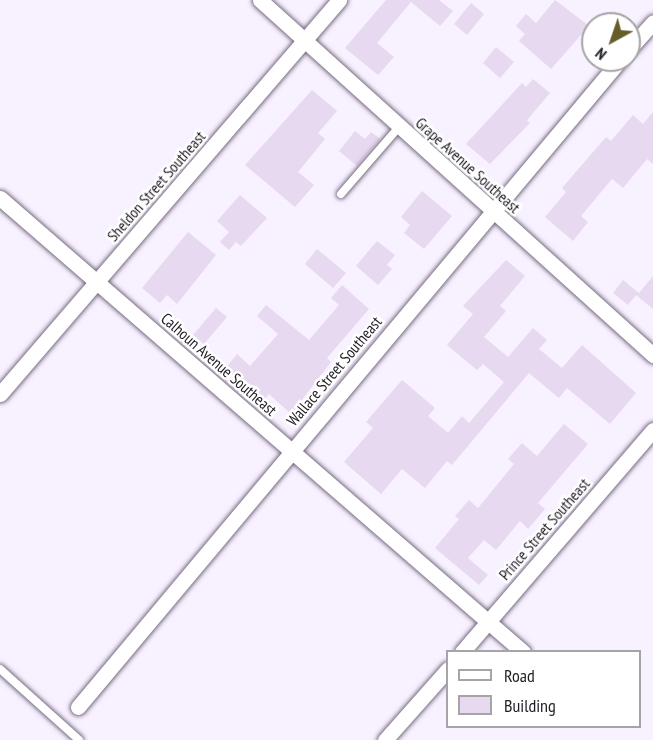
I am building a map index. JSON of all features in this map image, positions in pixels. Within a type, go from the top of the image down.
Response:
[{"type":"street","name":"Grape Avenue Southeast","points":[[260,0],[653,355]]},
{"type":"street","name":"Sheldon Street Southeast","points":[[0,394],[339,0]]},
{"type":"street","points":[[641,36],[653,21]]},
{"type":"street","name":"Wallace Street Southeast","points":[[78,707],[491,210],[610,72]]},
{"type":"street","name":"Calhoun Avenue Southeast","points":[[0,198],[523,650]]},
{"type":"street","name":"Prince Street Southeast","points":[[463,650],[653,430]]},
{"type":"street","points":[[385,740],[446,670]]},
{"type":"lane","points":[[341,194],[399,127]]},
{"type":"lane","points":[[0,669],[79,740]]},
{"type":"building","points":[[386,0],[439,0],[453,11],[440,26],[411,2],[377,43],[394,57],[378,75],[345,48]]},
{"type":"building","points":[[555,0],[581,20],[581,35],[551,69],[519,41],[525,34],[516,26],[526,14],[536,23]]},
{"type":"building","points":[[471,3],[484,14],[467,35],[454,24]]},
{"type":"building","points":[[496,47],[514,62],[500,78],[483,63]]},
{"type":"building","points":[[533,79],[550,93],[527,120],[530,123],[490,164],[466,144],[522,83],[526,87]]},
{"type":"building","points":[[312,90],[337,111],[318,133],[325,139],[298,172],[314,185],[295,207],[245,165]]},
{"type":"building","points":[[653,112],[653,164],[647,159],[623,188],[612,179],[581,216],[588,222],[573,241],[545,217],[566,192],[562,188],[606,137],[611,141],[633,115],[643,124]]},
{"type":"building","points":[[355,131],[365,139],[371,132],[380,139],[357,166],[339,151]]},
{"type":"building","points":[[422,191],[452,216],[424,249],[404,233],[410,225],[401,217]]},
{"type":"building","points":[[240,195],[267,218],[241,246],[236,242],[229,250],[220,242],[229,232],[217,221]]},
{"type":"building","points":[[188,232],[216,255],[177,304],[167,295],[160,303],[142,288]]},
{"type":"building","points":[[377,241],[395,255],[387,265],[392,269],[378,285],[356,266]]},
{"type":"building","points":[[317,249],[346,273],[333,288],[305,264]]},
{"type":"building","points":[[506,260],[525,276],[500,306],[506,311],[484,337],[508,357],[533,328],[547,340],[539,349],[562,368],[582,345],[636,393],[610,424],[567,388],[559,398],[529,373],[452,465],[447,461],[425,488],[402,469],[381,494],[344,462],[373,428],[366,422],[402,380],[435,408],[428,416],[448,433],[462,416],[469,423],[504,382],[483,364],[477,370],[447,345],[473,314],[463,306]]},
{"type":"building","points":[[653,276],[653,309],[636,295],[628,305],[613,293],[623,280],[639,293]]},
{"type":"building","points":[[342,285],[369,309],[327,358],[331,362],[291,414],[269,394],[263,401],[225,369],[237,354],[250,366],[278,334],[257,316],[266,305],[309,340],[339,305],[331,298]]},
{"type":"building","points":[[216,308],[227,317],[204,344],[193,335]]},
{"type":"building","points":[[564,424],[588,444],[538,503],[545,509],[528,529],[520,521],[496,550],[484,540],[468,558],[488,575],[479,585],[435,548],[459,519],[455,516],[469,500],[478,508],[514,464],[508,459],[522,443],[537,456]]}]
